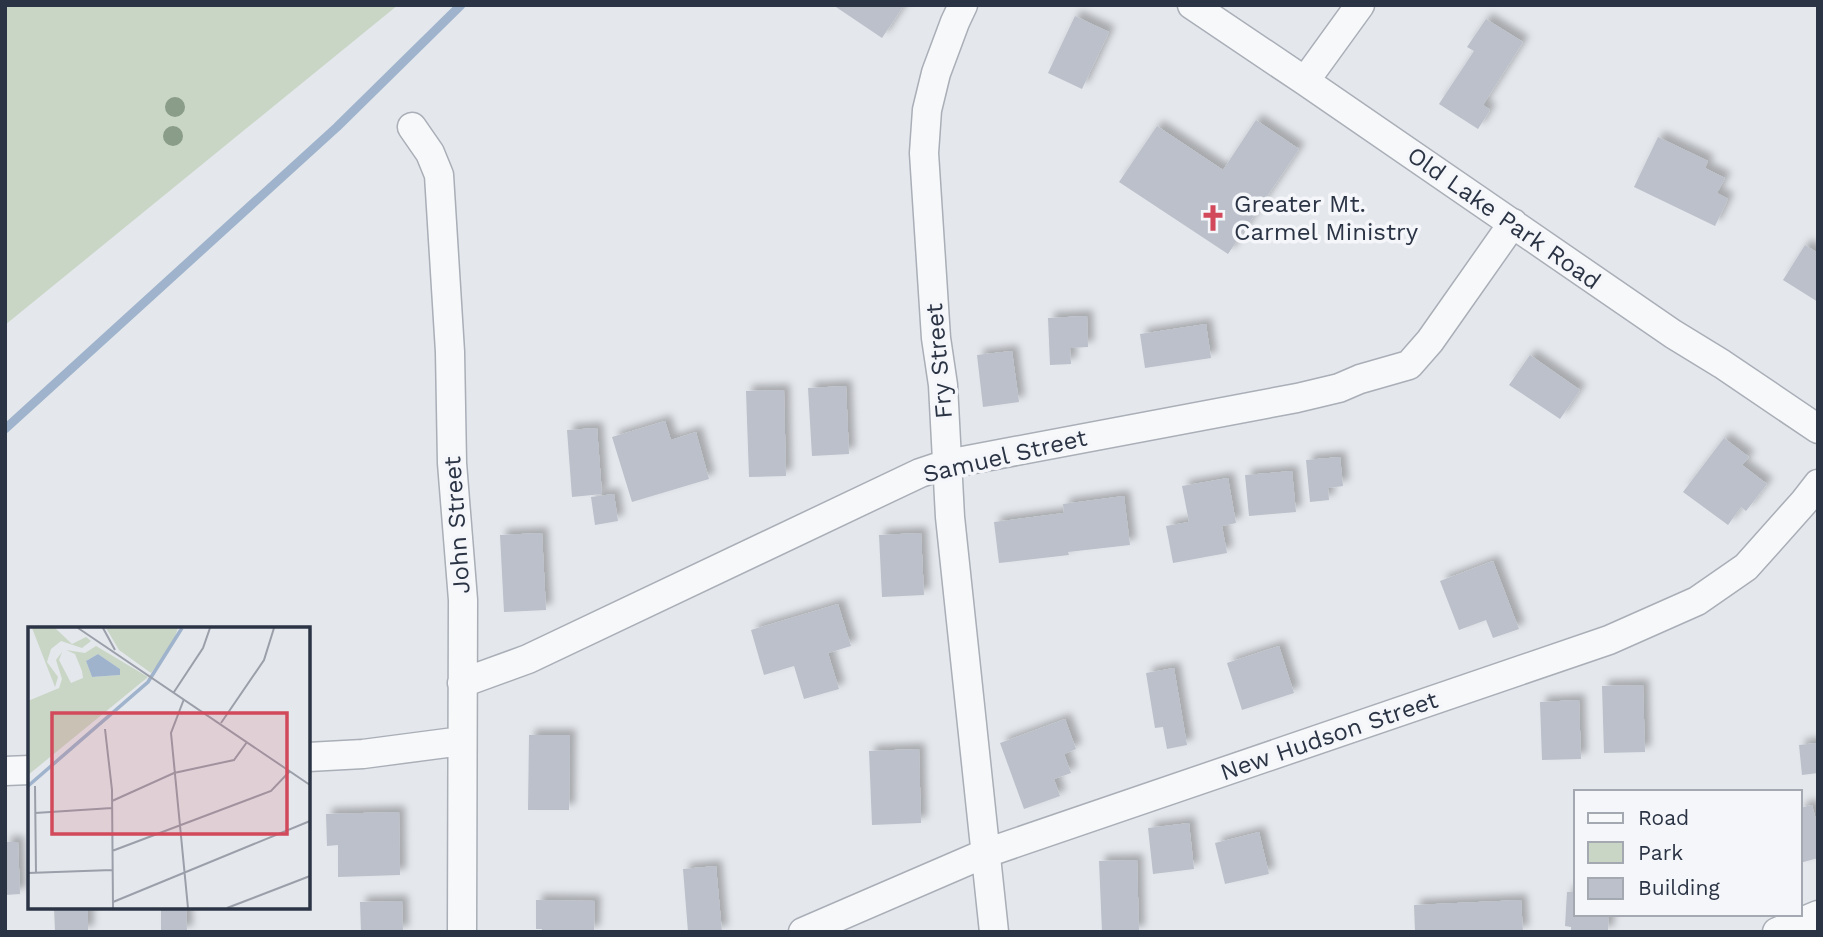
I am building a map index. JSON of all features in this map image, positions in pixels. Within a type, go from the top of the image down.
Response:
[{"type":"street","name":"Fry Street","points":[[963,5],[936,73],[927,110],[924,153],[936,338],[943,385],[950,517],[994,932]]},
{"type":"street","name":"Old Lake Park Road","points":[[1192,5],[1673,334],[1818,429]]},
{"type":"street","points":[[1305,81],[1360,5]]},
{"type":"street","name":"John Street","points":[[412,127],[430,153],[439,175],[450,352],[452,463],[463,600],[463,932]]},
{"type":"street","name":"Samuel Street","points":[[462,683],[528,659],[920,473],[947,464],[1297,398],[1339,388],[1409,365],[1430,341],[1513,223]]},
{"type":"street","name":"New Hudson Street","points":[[803,932],[986,853],[1609,640],[1697,601],[1746,567],[1818,484]]},
{"type":"street","points":[[310,757],[363,754],[462,741]]},
{"type":"street","points":[[5,771],[28,770]]},
{"type":"street","points":[[1777,932],[1818,915]]},
{"type":"green space","points":[[5,5],[398,5],[5,325]]},
{"type":"building","points":[[833,5],[904,5],[882,38]]},
{"type":"building","points":[[1075,16],[1109,32],[1082,89],[1048,73]]},
{"type":"building","points":[[1486,19],[1523,42],[1483,105],[1490,110],[1478,129],[1439,104],[1474,51],[1467,47]]},
{"type":"building","name":"Greater Mt. Carmel Ministry","points":[[1256,120],[1299,149],[1228,254],[1119,182],[1157,126],[1223,170]]},
{"type":"building","points":[[1658,137],[1708,161],[1705,168],[1725,178],[1717,193],[1728,199],[1715,226],[1634,187]]},
{"type":"building","points":[[1805,245],[1818,253],[1818,302],[1783,280]]},
{"type":"building","points":[[1087,316],[1088,347],[1070,348],[1071,364],[1050,365],[1048,318]]},
{"type":"building","points":[[1206,324],[1211,358],[1145,368],[1140,334]]},
{"type":"building","points":[[1012,351],[1019,402],[983,407],[977,355]]},
{"type":"building","points":[[1530,355],[1580,390],[1560,419],[1509,385]]},
{"type":"building","points":[[846,386],[849,454],[812,456],[808,388]]},
{"type":"building","points":[[784,390],[786,476],[749,477],[746,391]]},
{"type":"building","points":[[665,421],[671,440],[696,432],[709,479],[632,502],[612,437]]},
{"type":"building","points":[[597,428],[602,494],[572,497],[567,430]]},
{"type":"building","points":[[1724,438],[1749,457],[1742,465],[1767,484],[1746,511],[1741,507],[1728,525],[1683,492]]},
{"type":"building","points":[[1340,457],[1343,486],[1328,488],[1329,500],[1310,502],[1306,460]]},
{"type":"building","points":[[1292,471],[1296,512],[1249,516],[1245,475]]},
{"type":"building","points":[[1228,478],[1236,523],[1222,526],[1227,553],[1173,563],[1166,526],[1189,522],[1182,486]]},
{"type":"building","points":[[614,494],[618,521],[595,525],[591,497]]},
{"type":"building","points":[[1124,496],[1130,545],[999,563],[994,522],[1064,513],[1063,504]]},
{"type":"building","points":[[542,533],[546,610],[504,612],[500,535]]},
{"type":"building","points":[[921,533],[924,595],[882,597],[879,535]]},
{"type":"building","points":[[1493,561],[1519,629],[1493,638],[1486,620],[1459,630],[1440,581]]},
{"type":"building","points":[[838,604],[851,646],[828,653],[839,689],[804,699],[794,666],[764,675],[751,630]]},
{"type":"building","points":[[1279,646],[1294,693],[1242,710],[1227,663]]},
{"type":"building","points":[[1174,668],[1187,745],[1167,749],[1163,727],[1155,728],[1146,673]]},
{"type":"building","points":[[1643,685],[1645,752],[1604,753],[1602,686]]},
{"type":"building","points":[[1579,700],[1581,759],[1542,760],[1540,702]]},
{"type":"building","points":[[1065,719],[1076,749],[1064,754],[1071,773],[1054,779],[1060,796],[1024,809],[1000,743]]},
{"type":"building","points":[[529,735],[570,735],[569,810],[528,810]]},
{"type":"building","points":[[1818,743],[1818,773],[1802,775],[1799,745]]},
{"type":"building","points":[[919,749],[921,823],[872,825],[869,751]]},
{"type":"building","points":[[1812,805],[1818,827],[1818,858],[1802,862],[1802,808]]},
{"type":"building","points":[[399,812],[400,875],[338,877],[338,845],[327,846],[326,814]]},
{"type":"building","points":[[1189,823],[1194,869],[1153,874],[1148,828]]},
{"type":"building","points":[[1259,832],[1269,874],[1225,884],[1215,843]]},
{"type":"building","points":[[5,842],[18,842],[20,894],[5,895]]},
{"type":"building","points":[[1137,860],[1139,932],[1102,932],[1099,861]]},
{"type":"building","points":[[716,866],[722,932],[688,932],[683,869]]},
{"type":"building","points":[[1567,892],[1574,892],[1574,916],[1609,916],[1608,932],[1571,932],[1571,927],[1565,926]]},
{"type":"building","points":[[536,900],[595,901],[594,932],[542,932],[542,929],[536,929]]},
{"type":"building","points":[[1521,900],[1523,932],[1415,932],[1414,905]]},
{"type":"building","points":[[402,901],[403,932],[361,932],[360,902]]},
{"type":"building","points":[[54,909],[88,909],[88,932],[55,932]]},
{"type":"building","points":[[161,909],[186,909],[187,932],[161,932]]},
{"type":"waterway","points":[[5,429],[337,127],[461,5]]},
{"type":"place","name":"Greater Mt. Carmel Ministry","points":[[1213,218]]}]
